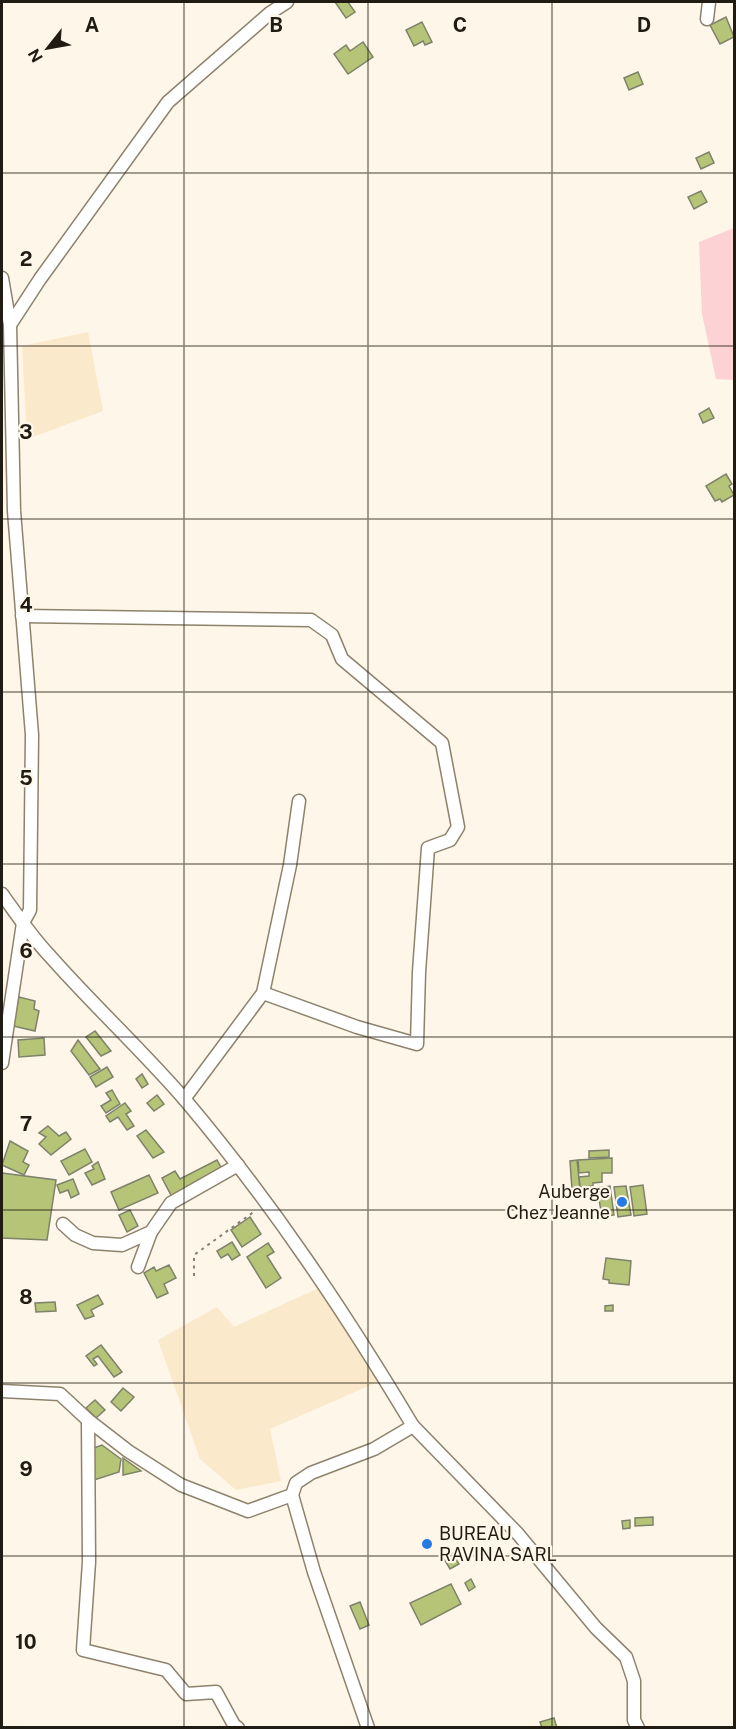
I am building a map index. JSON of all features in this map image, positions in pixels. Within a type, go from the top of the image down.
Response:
[{"type":"street","points":[[10,326],[40,279],[168,102],[270,13],[286,2]]},
{"type":"street","points":[[707,19],[709,2]]},
{"type":"street","points":[[2,278],[10,326],[14,511],[32,735],[30,910],[23,923],[2,1063]]},
{"type":"street","points":[[22,616],[311,620],[332,635],[342,659],[442,743],[458,827],[450,840],[428,848],[419,972],[417,1044],[357,1027],[263,993]]},
{"type":"street","points":[[184,1100],[263,993],[290,865],[299,801]]},
{"type":"street","points":[[2,894],[48,954],[184,1100],[267,1202],[360,1339],[413,1426],[518,1534],[596,1628],[626,1657],[634,1681],[634,1720],[638,1728]]},
{"type":"street","points":[[138,1267],[152,1232],[171,1203],[238,1165]]},
{"type":"street","points":[[63,1224],[75,1235],[93,1243],[122,1245],[152,1232]]},
{"type":"street","points":[[2,1391],[60,1394],[88,1420],[128,1451],[181,1485],[248,1511],[292,1495]]},
{"type":"street","points":[[88,1420],[89,1562],[83,1650],[165,1670],[186,1695],[216,1692],[234,1725],[238,1728]]},
{"type":"street","points":[[368,1728],[314,1572],[292,1495],[296,1483],[311,1473],[374,1449],[413,1426]]},
{"type":"path","points":[[194,1276],[194,1255],[267,1202]]},
{"type":"shaded area","points":[[734,228],[734,380],[716,379],[702,314],[699,242]]},
{"type":"shaded area","points":[[88,332],[103,411],[27,439],[22,346]]},
{"type":"shaded area","points":[[323,1286],[380,1381],[270,1429],[281,1481],[236,1490],[200,1459],[158,1340],[217,1307],[234,1327]]},
{"type":"building","points":[[335,2],[348,2],[355,12],[346,18]]},
{"type":"building","points":[[726,17],[734,37],[720,44],[710,25]]},
{"type":"building","points":[[422,22],[432,42],[425,45],[423,41],[414,46],[406,30]]},
{"type":"building","points":[[363,42],[373,57],[348,74],[334,54],[346,45],[350,51]]},
{"type":"building","points":[[638,72],[643,84],[629,90],[624,78]]},
{"type":"building","points":[[709,152],[714,163],[701,169],[696,158]]},
{"type":"building","points":[[701,191],[707,202],[694,209],[688,197]]},
{"type":"building","points":[[709,408],[714,418],[703,423],[699,414]]},
{"type":"building","points":[[726,474],[732,484],[729,486],[734,495],[722,502],[720,499],[715,501],[706,486]]},
{"type":"building","points":[[19,997],[35,1001],[34,1009],[39,1011],[35,1031],[13,1026]]},
{"type":"building","points":[[95,1031],[111,1051],[101,1056],[86,1037]]},
{"type":"building","points":[[44,1038],[45,1055],[19,1057],[18,1040]]},
{"type":"building","points":[[78,1040],[100,1069],[89,1075],[71,1051]]},
{"type":"building","points":[[107,1067],[113,1077],[96,1087],[90,1077]]},
{"type":"building","points":[[142,1074],[148,1084],[142,1088],[136,1079]]},
{"type":"building","points":[[112,1090],[120,1104],[106,1113],[101,1106],[111,1100],[106,1093]]},
{"type":"building","points":[[157,1095],[164,1104],[154,1111],[147,1103]]},
{"type":"building","points":[[125,1103],[131,1111],[126,1114],[134,1126],[127,1130],[118,1117],[110,1122],[106,1116]]},
{"type":"building","points":[[48,1126],[59,1136],[66,1132],[71,1139],[51,1155],[39,1144],[46,1137],[39,1133]]},
{"type":"building","points":[[146,1130],[164,1152],[153,1158],[137,1136]]},
{"type":"building","points":[[10,1141],[28,1151],[23,1162],[29,1165],[24,1175],[2,1165]]},
{"type":"building","points":[[85,1149],[92,1162],[69,1175],[61,1161]]},
{"type":"building","points":[[609,1150],[609,1157],[589,1158],[589,1151]]},
{"type":"building","points":[[612,1158],[612,1173],[602,1173],[602,1182],[593,1183],[593,1186],[580,1187],[579,1177],[589,1176],[589,1172],[579,1173],[578,1160]]},
{"type":"building","points":[[217,1160],[223,1171],[172,1197],[162,1178],[175,1171],[180,1179]]},
{"type":"building","points":[[577,1160],[580,1189],[572,1190],[570,1161]]},
{"type":"building","points":[[98,1162],[105,1179],[92,1185],[85,1173],[94,1169],[92,1166]]},
{"type":"building","points":[[2,1173],[56,1180],[47,1240],[2,1238]]},
{"type":"building","points":[[149,1175],[158,1193],[119,1210],[111,1192]]},
{"type":"building","points":[[73,1179],[79,1194],[71,1198],[68,1190],[60,1193],[57,1185]]},
{"type":"building","points":[[643,1185],[647,1214],[634,1216],[630,1187]]},
{"type":"building","points":[[610,1186],[614,1215],[602,1217],[597,1188]]},
{"type":"building","points":[[626,1186],[631,1215],[618,1217],[614,1187]]},
{"type":"building","points":[[130,1210],[138,1226],[127,1232],[119,1215]]},
{"type":"building","points":[[250,1217],[261,1234],[242,1247],[231,1230]]},
{"type":"building","points":[[232,1242],[240,1255],[232,1260],[228,1254],[221,1258],[217,1251]]},
{"type":"building","points":[[268,1243],[274,1252],[267,1256],[281,1278],[266,1288],[247,1257]]},
{"type":"building","points":[[606,1258],[631,1261],[629,1285],[609,1283],[609,1280],[603,1279]]},
{"type":"building","points":[[169,1265],[176,1278],[164,1284],[168,1293],[157,1298],[144,1273],[154,1267],[156,1271]]},
{"type":"building","points":[[98,1295],[103,1304],[91,1310],[94,1316],[85,1319],[77,1305]]},
{"type":"building","points":[[55,1302],[56,1311],[36,1312],[35,1303]]},
{"type":"building","points":[[613,1305],[613,1311],[605,1311],[605,1306]]},
{"type":"building","points":[[101,1345],[122,1372],[114,1377],[98,1356],[93,1359],[97,1364],[94,1366],[86,1356]]},
{"type":"building","points":[[123,1388],[134,1397],[121,1411],[111,1402]]},
{"type":"building","points":[[95,1400],[105,1410],[96,1418],[86,1408]]},
{"type":"building","points":[[102,1445],[121,1459],[119,1472],[94,1480],[91,1449]]},
{"type":"building","points":[[123,1458],[141,1471],[123,1475]]},
{"type":"building","points":[[653,1517],[653,1525],[635,1526],[635,1518]]},
{"type":"building","points":[[630,1520],[630,1528],[623,1529],[622,1521]]},
{"type":"building","points":[[452,1553],[459,1564],[450,1569],[444,1559]]},
{"type":"building","points":[[471,1579],[475,1587],[469,1591],[465,1583]]},
{"type":"building","points":[[451,1584],[461,1604],[421,1625],[410,1603]]},
{"type":"building","points":[[360,1602],[369,1625],[360,1629],[350,1606]]},
{"type":"building","points":[[554,1718],[557,1728],[542,1728],[540,1722]]},
{"type":"place","name":"Auberge Chez Jeanne","points":[[622,1202]]},
{"type":"place","name":"BUREAU RAVINA SARL","points":[[427,1544]]}]
